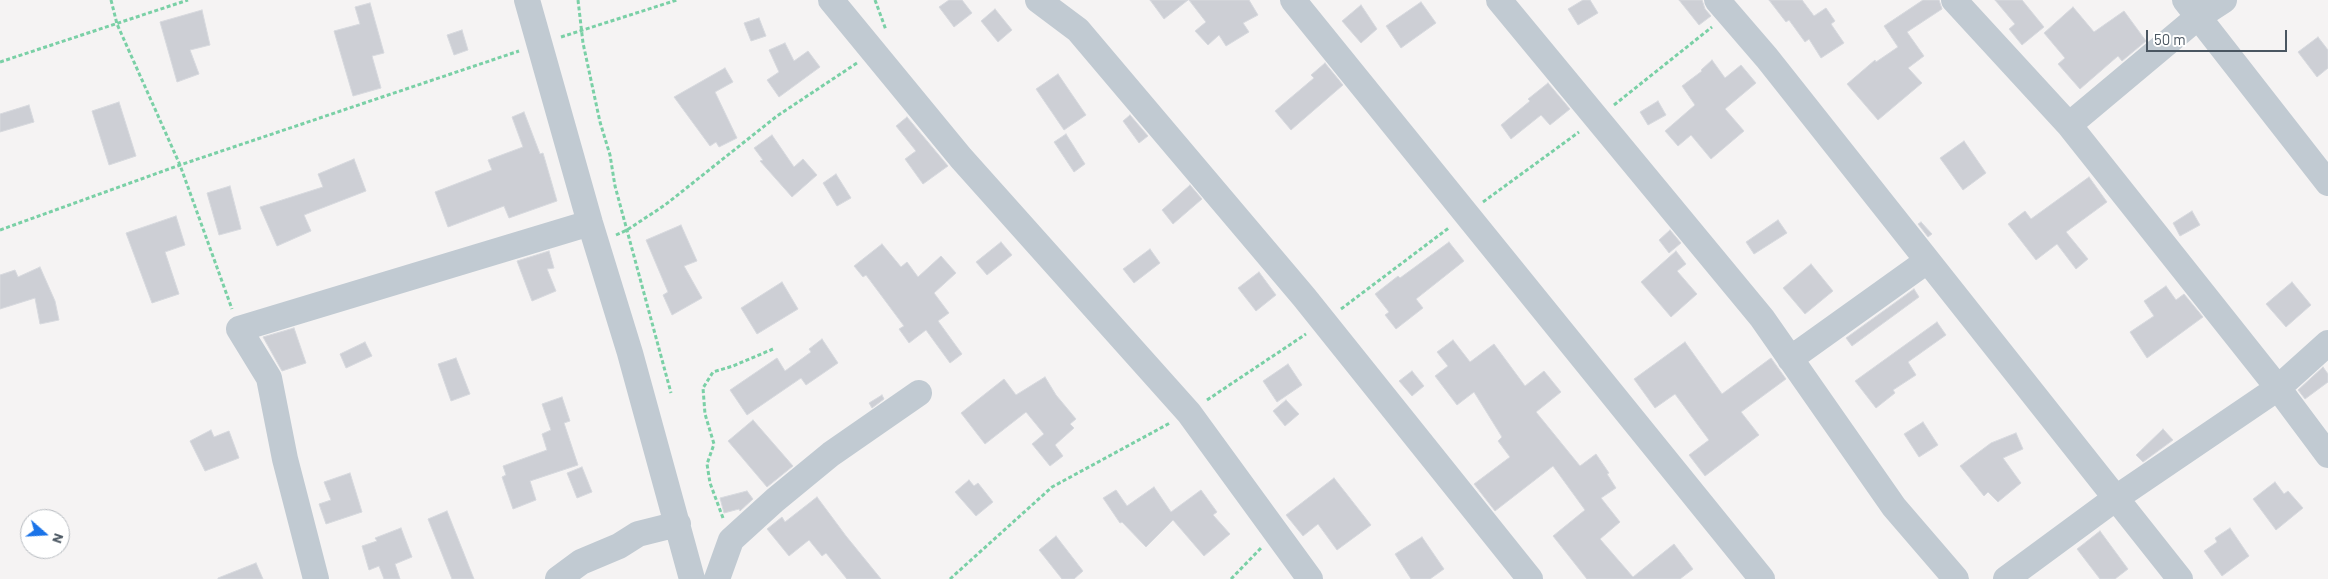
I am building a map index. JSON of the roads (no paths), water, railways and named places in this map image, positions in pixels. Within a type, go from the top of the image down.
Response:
[{"type":"street","points":[[527,0],[593,233],[630,354],[692,579]]},
{"type":"street","points":[[831,0],[961,158],[1189,413],[1275,534],[1310,579]]},
{"type":"street","points":[[1038,0],[1078,30],[1324,322],[1530,579]]},
{"type":"street","points":[[1293,0],[1466,216],[1762,579]]},
{"type":"street","points":[[1499,0],[1762,318],[1894,507],[1956,579]]},
{"type":"street","points":[[1954,0],[2069,125],[2278,388],[2328,455]]},
{"type":"street","points":[[2069,125],[2191,8],[2224,0]]},
{"type":"street","points":[[1723,7],[1928,261],[2180,579]]},
{"type":"street","points":[[2191,8],[2328,184]]},
{"type":"street","points":[[316,579],[285,459],[269,378],[239,330],[593,233]]},
{"type":"street","points":[[1790,359],[1928,261]]},
{"type":"street","points":[[2006,579],[2116,498],[2278,388],[2328,343]]},
{"type":"street","points":[[717,579],[731,540],[774,500],[832,454],[919,393]]},
{"type":"street","points":[[558,579],[581,562],[619,546],[638,534],[678,524]]}]
